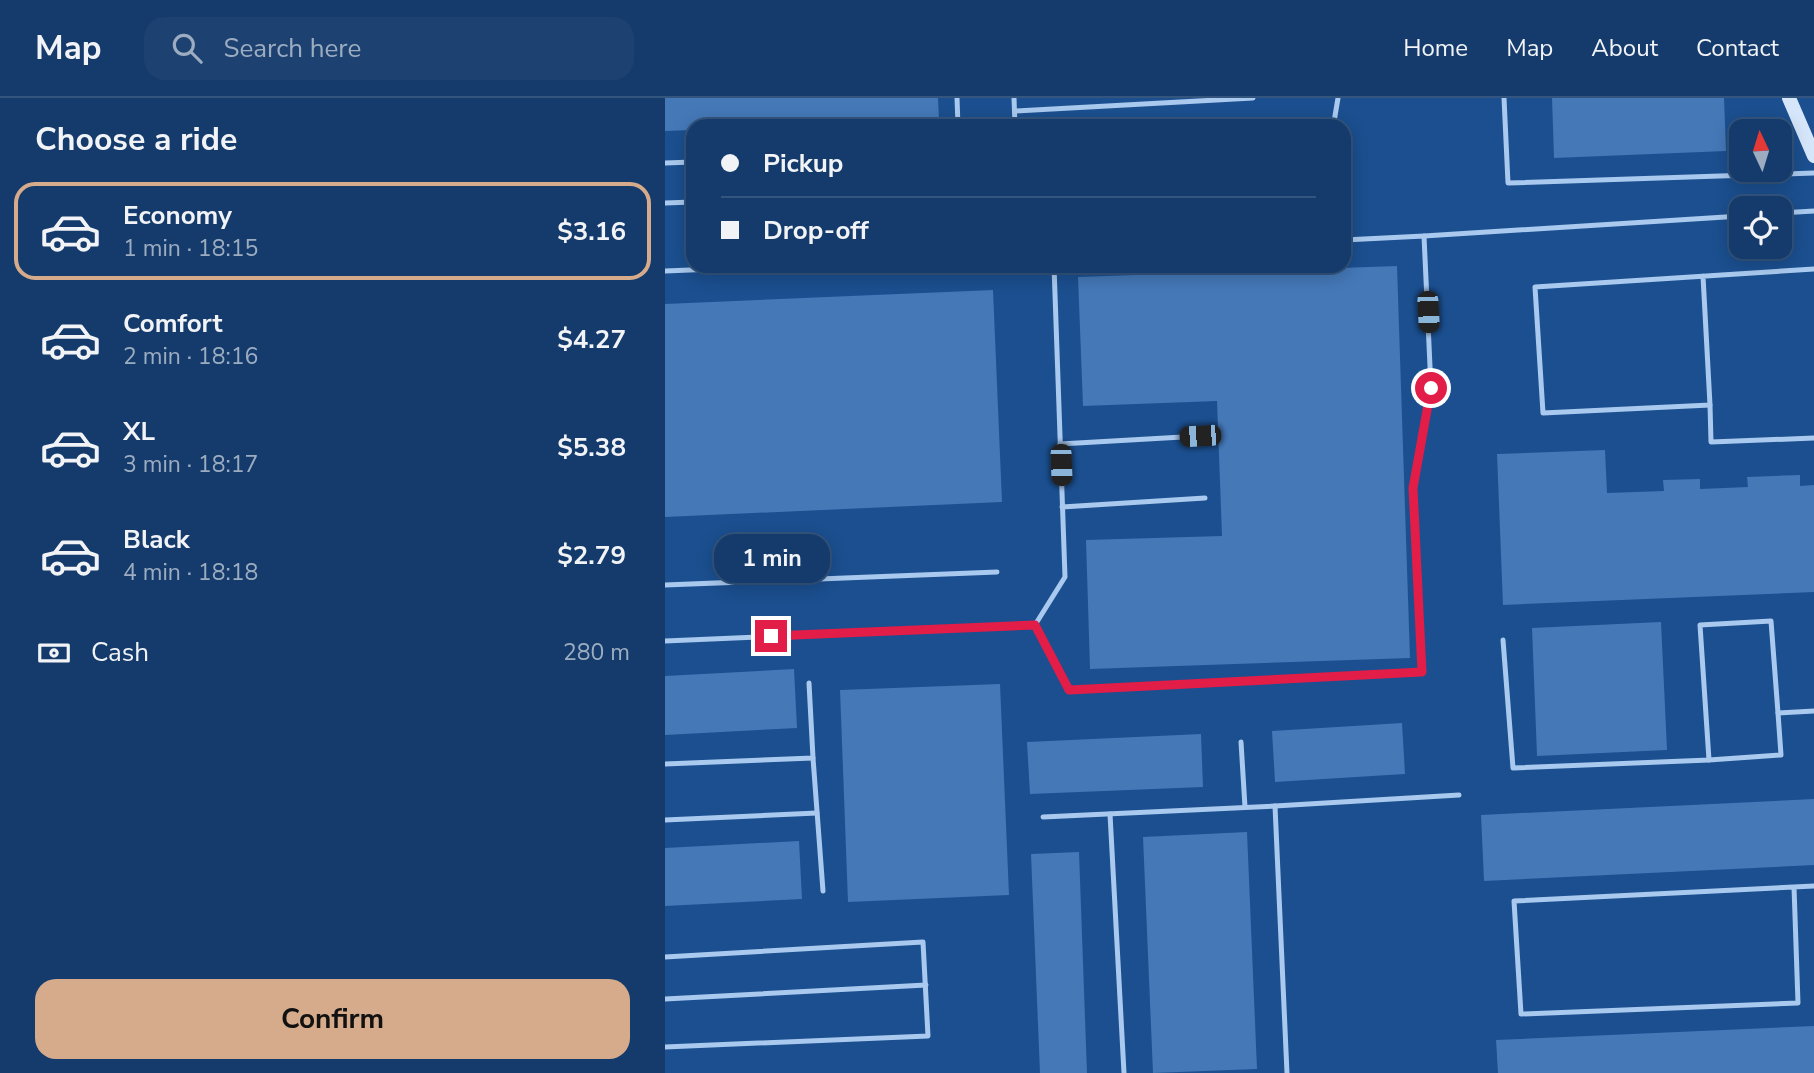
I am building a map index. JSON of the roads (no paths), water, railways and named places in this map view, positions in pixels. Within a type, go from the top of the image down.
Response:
[{"type":"street","points":[[1789,98],[1814,156]]},
{"type":"lane","points":[[957,98],[958,119]]},
{"type":"lane","points":[[1014,98],[1015,119]]},
{"type":"lane","points":[[1015,111],[1253,98]]},
{"type":"lane","points":[[1334,119],[1338,98]]},
{"type":"lane","points":[[1504,98],[1509,183],[1814,173]]},
{"type":"lane","points":[[665,163],[686,162]]},
{"type":"lane","points":[[665,203],[686,202]]},
{"type":"lane","points":[[1792,212],[1814,211]]},
{"type":"lane","points":[[1351,240],[1729,217]]},
{"type":"lane","points":[[1035,625],[1069,690],[1422,672],[1413,488],[1431,388],[1424,236]]},
{"type":"lane","points":[[1710,405],[1543,413],[1535,286],[1814,269]]},
{"type":"lane","points":[[665,271],[686,270]]},
{"type":"lane","points":[[1035,625],[1065,577],[1054,273]]},
{"type":"lane","points":[[1703,276],[1711,442],[1814,439]]},
{"type":"lane","points":[[1060,444],[1200,436]]},
{"type":"lane","points":[[1062,507],[1205,498]]},
{"type":"lane","points":[[665,585],[997,572]]},
{"type":"lane","points":[[1503,640],[1513,768],[1709,760],[1781,755],[1771,621],[1700,625],[1709,760]]},
{"type":"lane","points":[[665,641],[1035,625]]},
{"type":"lane","points":[[809,683],[823,891]]},
{"type":"lane","points":[[1778,713],[1814,711]]},
{"type":"lane","points":[[1241,742],[1245,807]]},
{"type":"lane","points":[[665,764],[813,758]]},
{"type":"lane","points":[[1044,817],[1459,795]]},
{"type":"lane","points":[[1275,806],[1287,1073]]},
{"type":"lane","points":[[665,820],[817,813]]},
{"type":"lane","points":[[1110,814],[1123,1073]]},
{"type":"lane","points":[[1794,887],[1798,1003],[1521,1014],[1514,901],[1794,887],[1814,886]]},
{"type":"lane","points":[[665,957],[923,942],[928,1036],[665,1047]]},
{"type":"lane","points":[[665,999],[926,985]]}]
